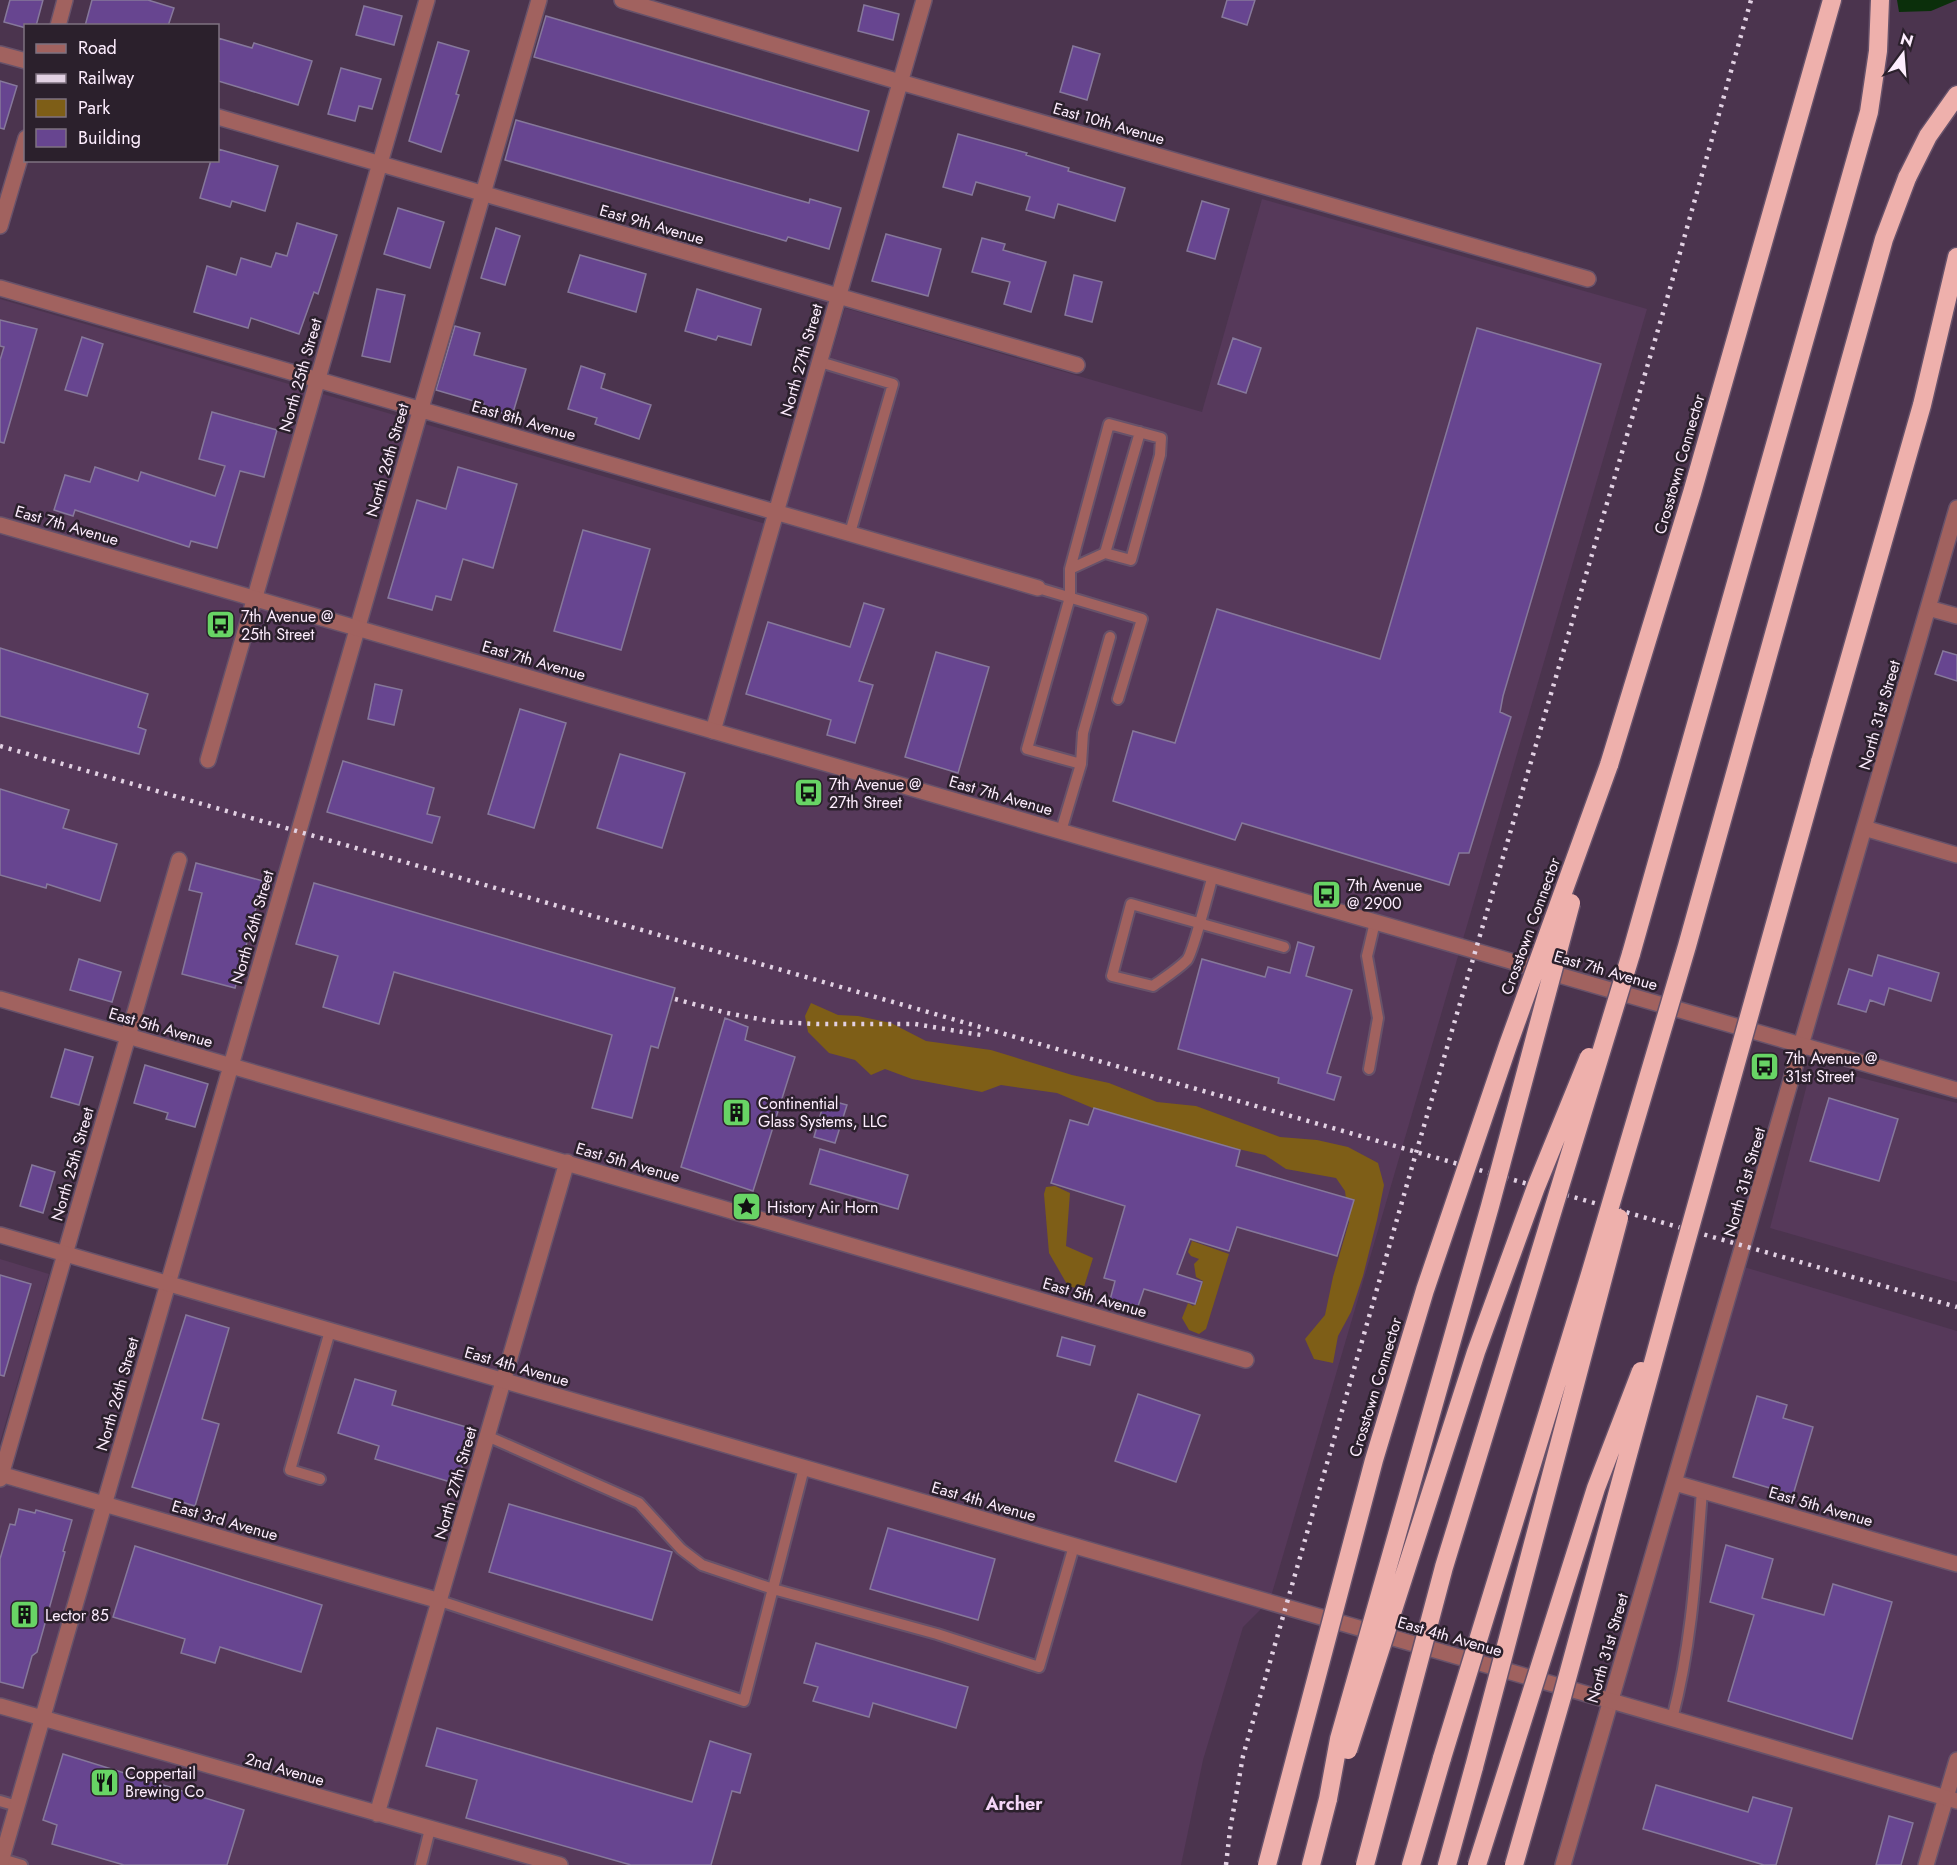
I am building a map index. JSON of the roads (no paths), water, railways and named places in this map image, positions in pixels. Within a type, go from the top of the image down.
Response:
[{"type":"highway","name":"Crosstown Connector","points":[[1267,1865],[1374,1460],[1425,1290],[1508,1045],[1609,765],[1692,493],[1832,0]]},
{"type":"highway","points":[[1365,1865],[1444,1567],[1632,954],[1869,112],[1878,51],[1880,0]]},
{"type":"highway","points":[[1411,1865],[1660,1035],[1884,238],[1907,178],[1928,136],[1957,95]]},
{"type":"highway","points":[[1514,1865],[1675,1282],[1919,416],[1957,257]]},
{"type":"highway","points":[[1311,1865],[1340,1739],[1490,1206],[1609,765]]},
{"type":"highway","points":[[1328,1799],[1351,1742],[1480,1341],[1536,1187],[1632,954]]},
{"type":"highway","points":[[1447,1865],[1627,1188],[1660,1035]]},
{"type":"highway","points":[[1478,1865],[1596,1488],[1675,1282]]},
{"type":"street","points":[[59,24],[66,0]]},
{"type":"street","name":"North 25th Street","points":[[208,760],[428,0]]},
{"type":"street","name":"North 26th Street","points":[[1,1862],[539,0]]},
{"type":"street","name":"East 10th Avenue","points":[[622,0],[1588,279]]},
{"type":"street","name":"North 27th Street","points":[[713,730],[924,0]]},
{"type":"street","points":[[0,54],[24,60]]},
{"type":"street","name":"East 9th Avenue","points":[[219,117],[1077,365]]},
{"type":"street","points":[[0,226],[24,145]]},
{"type":"street","name":"East 8th Avenue","points":[[0,288],[1038,588]]},
{"type":"street","name":"North 31st Street","points":[[1563,1865],[1957,508]]},
{"type":"street","name":"East 7th Avenue","points":[[0,525],[1957,1090]]},
{"type":"street","points":[[1928,608],[1957,616]]},
{"type":"street","points":[[1864,828],[1957,855]]},
{"type":"street","name":"North 25th Street","points":[[0,1476],[179,860]]},
{"type":"street","name":"East 5th Avenue","points":[[0,999],[1246,1360]]},
{"type":"street","name":"North 27th Street","points":[[377,1814],[567,1162]]},
{"type":"street","name":"East 4th Avenue","points":[[0,1236],[1951,1799]]},
{"type":"street","name":"East 3rd Avenue","points":[[0,1476],[440,1601]]},
{"type":"street","name":"East 5th Avenue","points":[[1675,1483],[1957,1564]]},
{"type":"street","name":"2nd Avenue","points":[[0,1706],[560,1865]]},
{"type":"street","points":[[1926,1865],[1951,1799],[1957,1760]]},
{"type":"lane","points":[[819,362],[893,384],[850,533]]},
{"type":"lane","points":[[1070,569],[1105,553],[1131,560],[1160,455],[1161,438],[1109,424],[1070,569],[1070,597],[1027,749],[1081,764]]},
{"type":"lane","points":[[1105,553],[1140,432]]},
{"type":"lane","points":[[1038,588],[1142,618],[1118,699]]},
{"type":"lane","points":[[1061,831],[1081,764],[1083,733],[1110,637]]},
{"type":"lane","points":[[1213,875],[1199,923],[1188,959],[1153,986],[1112,976],[1131,904],[1199,923],[1284,947]]},
{"type":"lane","points":[[1369,1069],[1378,1018],[1366,957],[1375,922]]},
{"type":"lane","points":[[320,1479],[290,1470],[330,1331]]},
{"type":"lane","points":[[488,1436],[639,1503],[681,1549],[702,1565],[773,1589],[938,1634],[1039,1667],[1074,1546]]},
{"type":"lane","points":[[440,1601],[744,1701],[804,1468]]},
{"type":"lane","points":[[1672,1719],[1681,1684],[1692,1619],[1702,1491]]},
{"type":"lane","points":[[0,1801],[17,1806]]},
{"type":"lane","points":[[421,1865],[430,1829]]},
{"type":"lane","points":[[1,1862],[22,1865]]},
{"type":"railway","points":[[1226,1865],[1243,1756],[1416,1153],[1665,306],[1751,0]]},
{"type":"railway","points":[[0,746],[1957,1307]]},
{"type":"railway","points":[[675,999],[727,1013],[775,1022],[915,1024],[981,1035]]},
{"type":"place","name":"7th Avenue @ 25th Street","points":[[220,625]]},
{"type":"place","name":"7th Avenue @ 27th Street","points":[[808,793]]},
{"type":"place","name":"7th Avenue @ 2900","points":[[1326,894]]},
{"type":"place","name":"7th Avenue @ 31st Street","points":[[1764,1067]]},
{"type":"place","name":"Continential Glass Systems, LLC","points":[[737,1112]]},
{"type":"place","name":"History Air Horn","points":[[746,1207]]},
{"type":"place","name":"Lector 85","points":[[24,1615]]},
{"type":"place","name":"Coppertail Brewing Co","points":[[104,1782]]},
{"type":"district","name":"Archer","points":[[1014,1804]]}]
